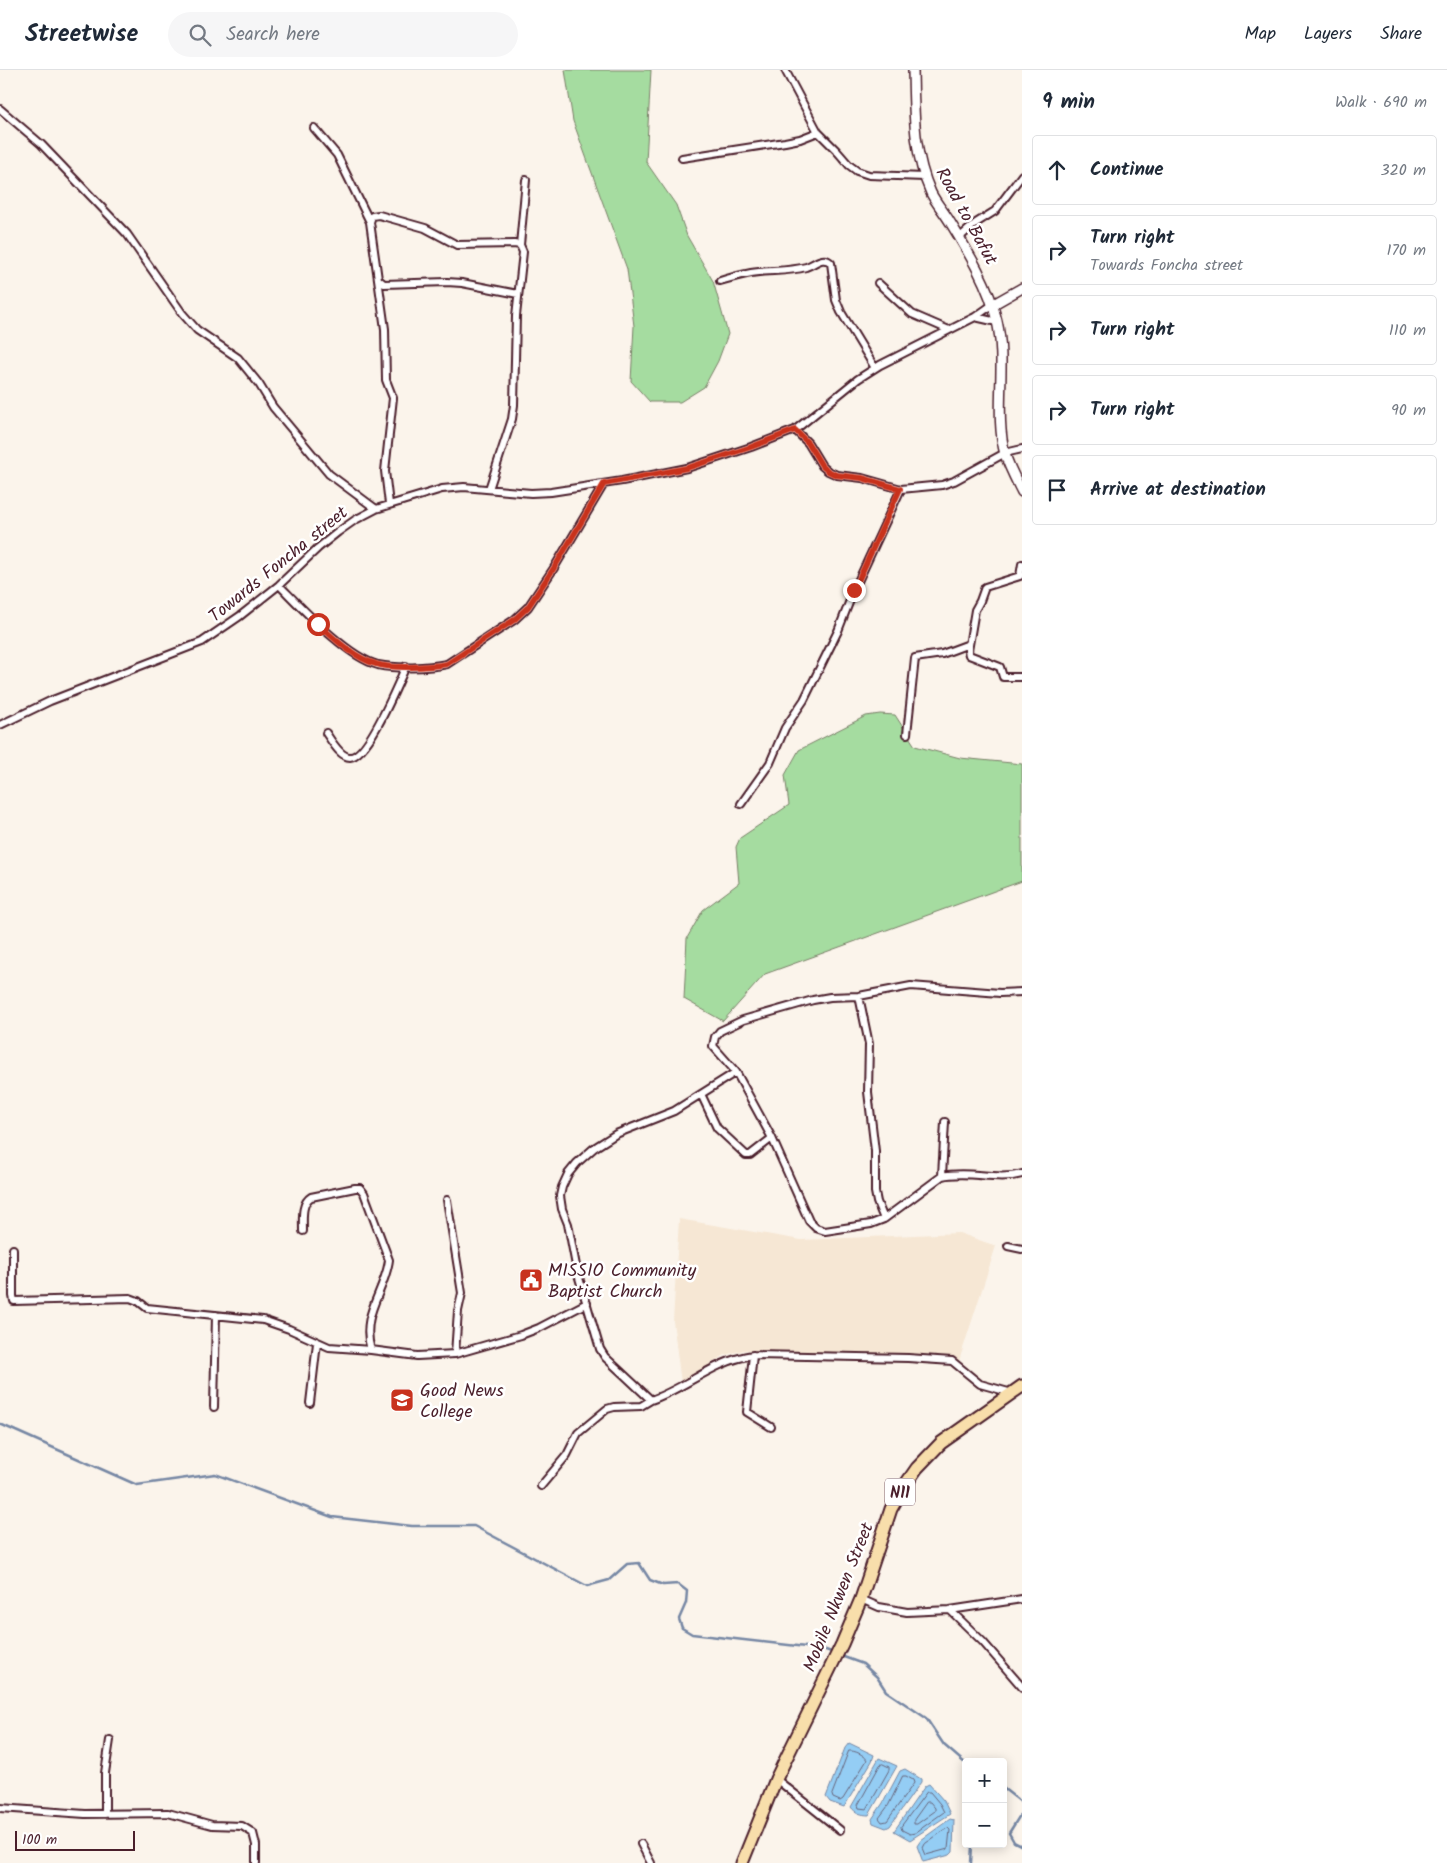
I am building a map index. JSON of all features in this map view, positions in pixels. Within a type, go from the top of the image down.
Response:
[{"type":"highway","name":"Mobile Nkwen Street","points":[[742,1863],[776,1779],[833,1665],[861,1599],[891,1509],[903,1488],[917,1468],[941,1443],[1022,1386]]},
{"type":"street","points":[[785,70],[818,132],[849,165],[857,171],[868,175],[925,177]]},
{"type":"street","name":"Road to Bafut","points":[[913,70],[916,144],[925,177],[932,196],[985,284],[998,322],[1002,362],[1001,423],[1005,453],[1022,492]]},
{"type":"street","points":[[0,109],[41,144],[127,234],[182,313],[197,330],[238,358],[259,384],[273,407],[329,474],[376,509]]},
{"type":"street","points":[[314,128],[337,155],[370,222],[385,329],[386,380],[393,398],[385,471],[389,504]]},
{"type":"street","points":[[682,158],[785,142],[818,132]]},
{"type":"street","points":[[959,238],[994,211],[1022,175]]},
{"type":"street","points":[[489,489],[512,419],[514,405],[518,294],[523,252],[520,245],[526,180]]},
{"type":"street","points":[[370,222],[372,216],[379,216],[414,224],[457,245],[520,245]]},
{"type":"street","points":[[720,281],[751,273],[777,272],[799,268],[823,259],[828,260],[831,263],[836,300],[841,312],[875,368]]},
{"type":"street","points":[[378,279],[384,284],[462,283],[518,294]]},
{"type":"street","points":[[878,283],[912,314],[949,330]]},
{"type":"street","points":[[992,305],[1022,288]]},
{"type":"street","name":"Towards Foncha street","points":[[0,725],[50,701],[202,642],[240,616],[279,585],[338,532],[376,509],[442,489],[464,487],[531,493],[604,484],[687,468],[751,447],[795,430],[841,392],[875,368],[975,317],[992,305]]},
{"type":"street","points":[[975,317],[998,322]]},
{"type":"street","points":[[795,430],[808,443],[822,466],[828,471],[836,475],[862,478],[900,489],[954,482],[1005,453],[1022,449]]},
{"type":"street","points":[[279,585],[318,624],[346,647],[376,664],[406,666],[447,664],[514,620],[528,607],[554,568],[604,484]]},
{"type":"street","points":[[741,804],[770,763],[786,728],[808,692],[838,631],[854,590],[900,489]]},
{"type":"street","points":[[1022,564],[1020,576],[985,586],[975,610],[969,655],[1000,667],[1003,677],[1022,677]]},
{"type":"street","points":[[907,734],[915,658],[942,654],[970,644]]},
{"type":"street","points":[[326,733],[344,756],[357,755],[382,720],[406,666]]},
{"type":"street","points":[[1022,992],[1000,993],[911,986],[859,996],[830,997],[752,1017],[720,1031],[714,1038],[713,1046],[736,1072],[772,1138],[809,1221],[816,1228],[825,1231],[840,1230],[871,1224],[884,1219],[942,1176],[954,1174],[1012,1177],[1022,1174]]},
{"type":"street","points":[[859,996],[869,1044],[868,1092],[875,1151],[875,1192],[884,1219]]},
{"type":"street","points":[[651,1400],[605,1358],[600,1349],[560,1196],[562,1187],[568,1174],[577,1163],[594,1148],[616,1134],[674,1111],[736,1072]]},
{"type":"street","points":[[701,1094],[717,1128],[746,1156],[772,1138]]},
{"type":"street","points":[[942,1176],[945,1122]]},
{"type":"street","points":[[303,1231],[304,1205],[306,1200],[311,1197],[355,1188],[360,1188],[364,1193],[389,1260],[368,1327],[367,1338],[371,1350]]},
{"type":"street","points":[[447,1200],[462,1293],[458,1311],[455,1354]]},
{"type":"street","points":[[1008,1246],[1022,1249]]},
{"type":"street","points":[[13,1249],[14,1301],[130,1298],[138,1300],[147,1308],[272,1322],[317,1343],[339,1349],[371,1350],[417,1356],[455,1354],[530,1332],[587,1303]]},
{"type":"street","points":[[214,1407],[216,1315]]},
{"type":"street","points":[[310,1403],[317,1343]]},
{"type":"street","points":[[753,1356],[747,1412],[771,1427]]},
{"type":"street","points":[[541,1486],[566,1454],[578,1433],[607,1409],[641,1406],[651,1400],[667,1395],[730,1360],[753,1356],[908,1358],[952,1361],[980,1384],[1012,1393]]},
{"type":"street","points":[[861,1599],[879,1607],[907,1612],[950,1610],[1022,1599]]},
{"type":"street","points":[[950,1610],[983,1642],[1022,1687]]},
{"type":"street","points":[[105,1814],[105,1773],[110,1740]]},
{"type":"street","points":[[776,1779],[840,1830]]},
{"type":"street","points":[[0,1808],[85,1814],[168,1812],[212,1825],[242,1826],[253,1833],[256,1845],[256,1863]]},
{"type":"street","points":[[641,1844],[651,1863]]},
{"type":"shaded area","points":[[679,1219],[801,1240],[959,1233],[996,1246],[959,1361],[940,1355],[744,1350],[725,1355],[681,1383],[673,1321]]},
{"type":"green space","points":[[565,70],[651,70],[646,162],[676,205],[687,236],[713,281],[728,334],[718,361],[704,387],[680,402],[650,402],[631,381],[634,326],[627,269],[573,121]]},
{"type":"green space","points":[[880,714],[895,715],[915,746],[960,758],[1022,764],[1022,881],[765,974],[723,1021],[684,999],[687,938],[703,910],[739,883],[736,847],[740,838],[789,805],[785,775],[799,750],[866,716]]},
{"type":"water","points":[[849,1743],[874,1755],[844,1807],[830,1802],[826,1797],[845,1748]]},
{"type":"water","points":[[879,1758],[897,1766],[869,1815],[864,1815],[851,1807]]},
{"type":"water","points":[[905,1769],[921,1779],[921,1782],[890,1826],[886,1828],[873,1823],[872,1819],[900,1771]]},
{"type":"water","points":[[929,1784],[944,1801],[950,1814],[910,1840],[894,1831],[925,1786]]},
{"type":"water","points":[[950,1819],[954,1820],[953,1852],[950,1855],[923,1862],[917,1846],[921,1840]]},
{"type":"waterway","points":[[0,1424],[137,1485],[215,1474],[332,1517],[412,1526],[474,1526],[587,1586],[609,1580],[627,1564],[639,1563],[650,1580],[663,1585],[678,1584],[687,1591],[686,1603],[679,1619],[682,1628],[692,1634],[823,1649],[834,1653]]},
{"type":"waterway","points":[[841,1656],[863,1664],[877,1677],[886,1691],[926,1718],[944,1745],[962,1761]]},
{"type":"waterway","points":[[1007,1791],[1022,1803]]},
{"type":"waterway","points":[[1022,1812],[1009,1833],[1014,1842],[1022,1846]]},
{"type":"waterway","points":[[971,1863],[972,1848]]},
{"type":"place","name":"MISSIO Community Baptist Church","points":[[531,1280]]},
{"type":"place","name":"Good News College","points":[[402,1400]]},
{"type":"route","points":[[318,624],[346,647],[376,664],[391,666],[437,666],[447,664],[514,620],[528,607],[554,568],[604,484],[687,468],[795,430],[808,443],[822,466],[828,471],[836,475],[862,478],[900,489],[854,590]]}]
